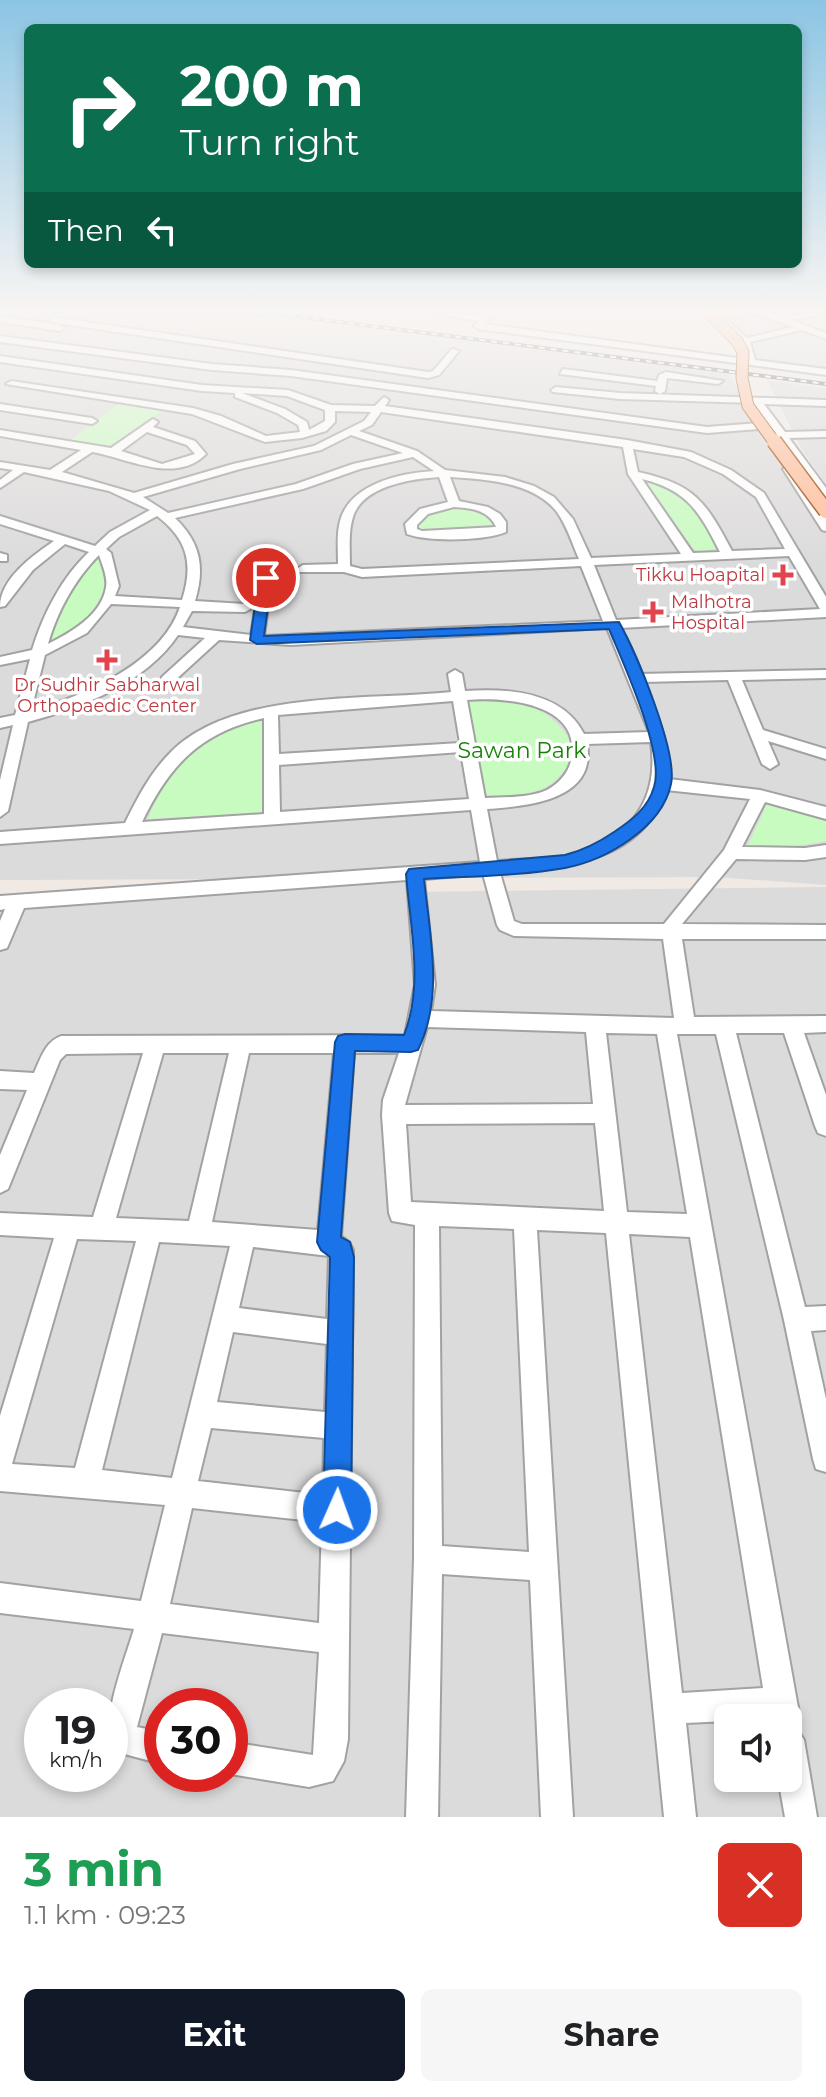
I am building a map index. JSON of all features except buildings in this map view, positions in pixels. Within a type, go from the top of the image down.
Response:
[{"type":"main road","points":[[746,396],[748,406],[826,511]]},
{"type":"street","points":[[96,396],[172,407],[217,418],[259,442],[305,434],[328,425],[332,415],[330,408]]},
{"type":"street","points":[[149,404],[158,396]]},
{"type":"street","points":[[241,396],[295,418],[303,424],[305,434]]},
{"type":"street","points":[[178,631],[257,640],[614,625],[826,610],[760,495],[751,487],[687,454],[378,408],[330,408],[296,396]]},
{"type":"street","points":[[0,433],[68,440],[169,467],[220,459],[264,460],[306,452],[354,433],[372,419],[387,396]]},
{"type":"street","points":[[457,396],[714,430],[759,426]]},
{"type":"street","points":[[558,410],[570,396]]},
{"type":"street","points":[[612,396],[826,403]]},
{"type":"street","points":[[0,407],[87,425],[119,399]]},
{"type":"street","points":[[741,400],[826,527]]},
{"type":"street","points":[[757,401],[820,481],[826,496]]},
{"type":"street","points":[[809,402],[816,413]]},
{"type":"street","points":[[113,452],[172,407]]},
{"type":"street","points":[[600,439],[614,417]]},
{"type":"street","points":[[146,428],[197,446],[201,454],[220,459]]},
{"type":"street","points":[[782,435],[826,429]]},
{"type":"street","points":[[354,433],[414,454],[442,474],[454,504]]},
{"type":"street","points":[[627,443],[633,474],[689,557]]},
{"type":"street","points":[[52,474],[90,448]]},
{"type":"street","points":[[0,811],[4,783],[47,621],[61,594],[95,550],[119,529],[161,514],[299,487],[357,466],[414,454]]},
{"type":"street","points":[[132,497],[220,459]]},
{"type":"street","points":[[0,465],[52,474],[132,497],[161,514],[187,539],[197,558],[190,605],[178,631],[117,681],[87,697],[23,719],[0,723]]},
{"type":"street","points":[[0,485],[22,469]]},
{"type":"street","points":[[0,943],[8,903],[565,862],[595,853],[639,823],[655,804],[663,784],[664,760],[658,737],[637,678],[566,516],[548,497],[503,480],[466,473],[442,474],[385,485],[363,496],[348,514],[344,568]]},
{"type":"street","points":[[633,474],[664,480],[692,496],[704,509],[728,555]]},
{"type":"street","points":[[454,504],[482,508],[499,519],[502,529],[493,533],[421,535],[411,531],[411,524],[424,511],[454,504]]},
{"type":"street","points":[[0,520],[105,553],[113,586],[97,617],[61,644],[36,656],[0,661]]},
{"type":"street","points":[[0,591],[34,560],[64,539]]},
{"type":"street","points":[[303,569],[344,568],[362,573],[794,552]]},
{"type":"street","points":[[257,640],[266,578]]},
{"type":"street","points":[[0,603],[14,580]]},
{"type":"street","points":[[108,600],[245,608]]},
{"type":"street","points":[[167,680],[216,635]]},
{"type":"street","points":[[455,674],[490,869],[502,920],[512,929],[826,932]]},
{"type":"street","points":[[732,674],[770,764]]},
{"type":"street","points":[[637,678],[826,674]]},
{"type":"street","points":[[0,838],[545,797],[562,788],[574,773],[581,739],[562,715],[529,698],[499,693],[271,710],[244,716],[216,728],[182,752],[156,777],[142,797],[131,828]]},
{"type":"street","points":[[271,710],[272,819]]},
{"type":"street","points":[[757,733],[826,754]]},
{"type":"street","points":[[581,739],[658,737]]},
{"type":"street","points":[[272,760],[468,747]]},
{"type":"street","points":[[663,784],[760,795],[826,813]]},
{"type":"street","points":[[760,795],[731,853],[674,922],[671,930],[676,1025],[699,1226],[782,1704]]},
{"type":"street","points":[[731,853],[805,854],[826,851]]},
{"type":"street","points":[[415,874],[425,985],[420,1019],[397,1086],[393,1115],[397,1207],[400,1213],[699,1226]]},
{"type":"street","points":[[420,1019],[676,1025],[826,1024]]},
{"type":"street","points":[[791,1023],[826,1126]]},
{"type":"street","points":[[595,1024],[680,1817]]},
{"type":"street","points":[[724,1024],[796,1320],[826,1459]]},
{"type":"street","points":[[329,1242],[345,1042]]},
{"type":"street","points":[[101,1230],[156,1044]]},
{"type":"street","points":[[0,1182],[52,1055],[61,1045],[411,1044]]},
{"type":"street","points":[[198,1233],[241,1045]]},
{"type":"street","points":[[0,1080],[43,1082]]},
{"type":"street","points":[[393,1115],[604,1113]]},
{"type":"street","points":[[422,1817],[428,1559],[427,1216]]},
{"type":"street","points":[[525,1218],[557,1817]]},
{"type":"street","points":[[0,1224],[244,1235],[329,1242],[341,1250],[338,1333],[340,1426],[332,1639],[332,1739],[328,1761],[322,1770],[248,1760]]},
{"type":"street","points":[[0,1461],[69,1227]]},
{"type":"street","points":[[85,1482],[150,1232]]},
{"type":"street","points":[[144,1744],[124,1740],[120,1732],[152,1617],[244,1235]]},
{"type":"street","points":[[796,1320],[826,1318]]},
{"type":"street","points":[[225,1319],[338,1333]]},
{"type":"street","points":[[200,1414],[340,1426]]},
{"type":"street","points":[[0,1477],[85,1482],[337,1510]]},
{"type":"street","points":[[428,1559],[545,1567]]},
{"type":"street","points":[[0,1598],[332,1639]]},
{"type":"street","points":[[668,1709],[714,1709]]},
{"type":"street","points":[[797,1792],[801,1817]]},
{"type":"shaded area","points":[[0,396],[742,396],[826,534],[826,885],[716,877],[0,880]]},
{"type":"shaded area","points":[[775,396],[826,396],[826,484],[802,450]]},
{"type":"shaded area","points":[[409,882],[409,892],[826,887],[826,1817],[0,1817],[0,904]]},
{"type":"green space","points":[[121,402],[165,408],[115,449],[68,442]]},
{"type":"green space","points":[[645,480],[659,482],[682,494],[699,513],[718,548],[700,552],[693,548]]},
{"type":"green space","points":[[454,507],[488,514],[502,526],[418,531],[419,524],[426,516]]},
{"type":"green space","points":[[98,554],[108,580],[92,612],[78,626],[47,643],[68,596]]},
{"type":"green space","name":"Sawan Park","points":[[507,699],[550,717],[565,732],[575,754],[549,785],[528,793],[488,798],[466,701]]},
{"type":"green space","points":[[263,717],[263,813],[148,819],[168,780],[192,753],[223,734]]},
{"type":"green space","points":[[767,804],[826,819],[826,841],[783,848],[747,847]]},
{"type":"place","name":"Tikku Hoapital","points":[[783,575]]},
{"type":"place","name":"Malhotra Hospital","points":[[653,612]]},
{"type":"place","name":"Dr Sudhir Sabharwal Orthopaedic Center","points":[[107,660]]},
{"type":"route","points":[[266,578],[257,640],[291,641],[614,625],[637,678],[664,760],[663,784],[655,804],[639,823],[595,853],[565,862],[415,874],[425,985],[420,1019],[411,1044],[345,1042],[329,1242],[341,1250],[342,1257],[338,1333],[340,1426],[337,1510]]}]
